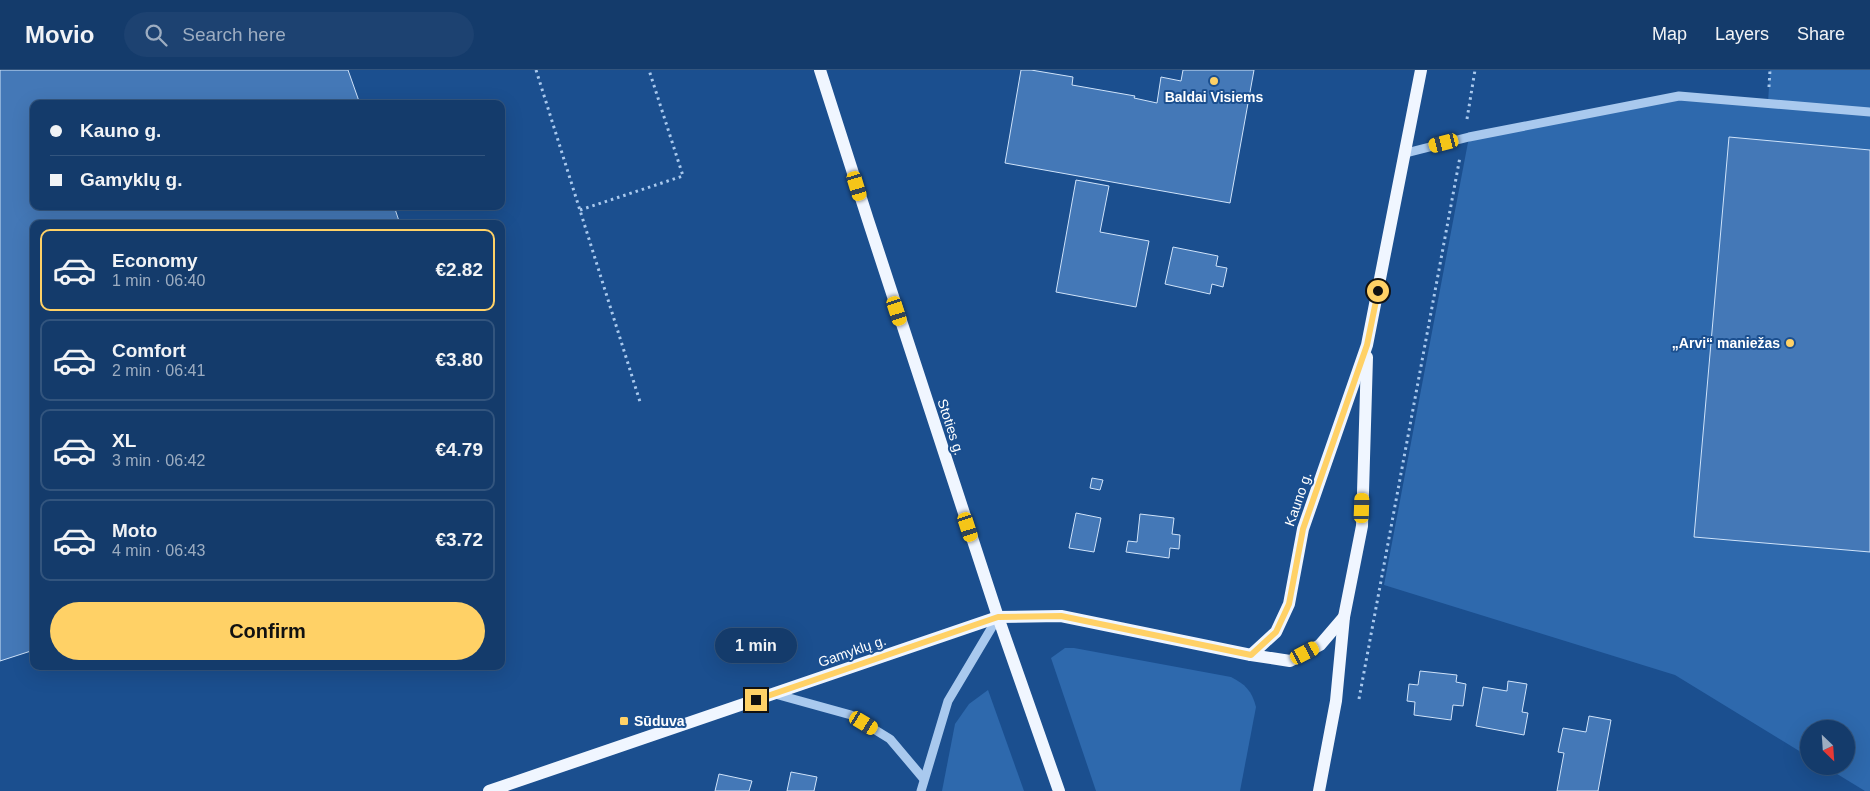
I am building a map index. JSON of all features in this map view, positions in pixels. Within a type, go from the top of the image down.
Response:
[{"type":"main road","name":"Stoties g.","points":[[820,70],[870,229],[998,617],[1059,791]]},
{"type":"main road","name":"Kauno g.","points":[[1251,655],[1276,632],[1289,604],[1303,529],[1367,345],[1421,70]]},
{"type":"main road","name":"Kauno g.","points":[[1319,791],[1336,701],[1344,617],[1362,526],[1367,345]]},
{"type":"main road","name":"Kauno g.","points":[[998,617],[1061,616],[1251,655],[1290,661],[1320,645],[1344,617]]},
{"type":"main road","name":"Gamyklų g.","points":[[489,791],[998,617]]},
{"type":"street","points":[[1406,153],[1463,139],[1679,96],[1870,112]]},
{"type":"street","points":[[921,791],[923,778],[948,701],[998,617]]},
{"type":"street","points":[[775,694],[851,715],[890,739],[923,778]]},
{"type":"path","points":[[536,70],[641,405]]},
{"type":"path","points":[[580,210],[683,176],[649,70]]},
{"type":"path","points":[[1358,703],[1475,70]]},
{"type":"shaded area","points":[[1770,70],[1870,70],[1870,791],[1865,791],[1839,775],[1855,775],[1855,720],[1800,720],[1800,751],[1675,675],[1384,585],[1469,137],[1679,96],[1768,103]]},
{"type":"shaded area","points":[[1065,648],[1074,648],[1231,677],[1244,685],[1250,692],[1256,707],[1240,791],[1096,791],[1051,658]]},
{"type":"shaded area","points":[[988,690],[1024,791],[942,791],[955,724],[969,704]]},
{"type":"building","points":[[0,70],[348,70],[359,100],[30,100],[30,210],[395,210],[399,220],[30,220],[30,651],[0,661]]},
{"type":"building","points":[[1021,70],[1073,77],[1072,85],[1135,96],[1134,98],[1157,103],[1161,77],[1181,81],[1183,70],[1254,70],[1230,203],[1005,163]]},
{"type":"building","name":"„Arvi“ maniežas","points":[[1729,137],[1870,150],[1870,552],[1694,537]]},
{"type":"building","points":[[1076,180],[1109,186],[1100,232],[1149,241],[1136,307],[1056,292]]},
{"type":"building","points":[[1173,247],[1218,256],[1216,266],[1227,268],[1223,287],[1212,284],[1210,294],[1165,284]]},
{"type":"building","points":[[1092,478],[1103,480],[1100,490],[1090,488]]},
{"type":"building","points":[[1076,513],[1101,518],[1094,552],[1069,548]]},
{"type":"building","points":[[1140,514],[1174,518],[1172,534],[1180,535],[1179,549],[1170,548],[1169,558],[1126,552],[1128,541],[1137,542]]},
{"type":"building","points":[[1420,671],[1457,675],[1456,682],[1466,684],[1463,706],[1453,705],[1451,720],[1414,715],[1415,702],[1407,701],[1409,684],[1418,685]]},
{"type":"building","points":[[1508,681],[1527,684],[1522,712],[1528,713],[1524,735],[1476,726],[1483,687],[1507,691]]},
{"type":"building","points":[[1589,716],[1611,720],[1598,791],[1557,791],[1564,753],[1558,752],[1563,728],[1586,732]]},
{"type":"building","points":[[791,772],[817,777],[814,791],[787,791]]},
{"type":"building","points":[[719,774],[752,781],[749,791],[715,791]]},
{"type":"place","name":"Baldai Visiems","points":[[1214,81]]},
{"type":"place","name":"„Arvi“ maniežas","points":[[1790,343]]},
{"type":"place","name":"Sūduva","points":[[624,721]]},
{"type":"route","points":[[756,700],[998,617],[1061,616],[1251,655],[1276,632],[1289,604],[1303,529],[1367,345],[1378,291]]}]
